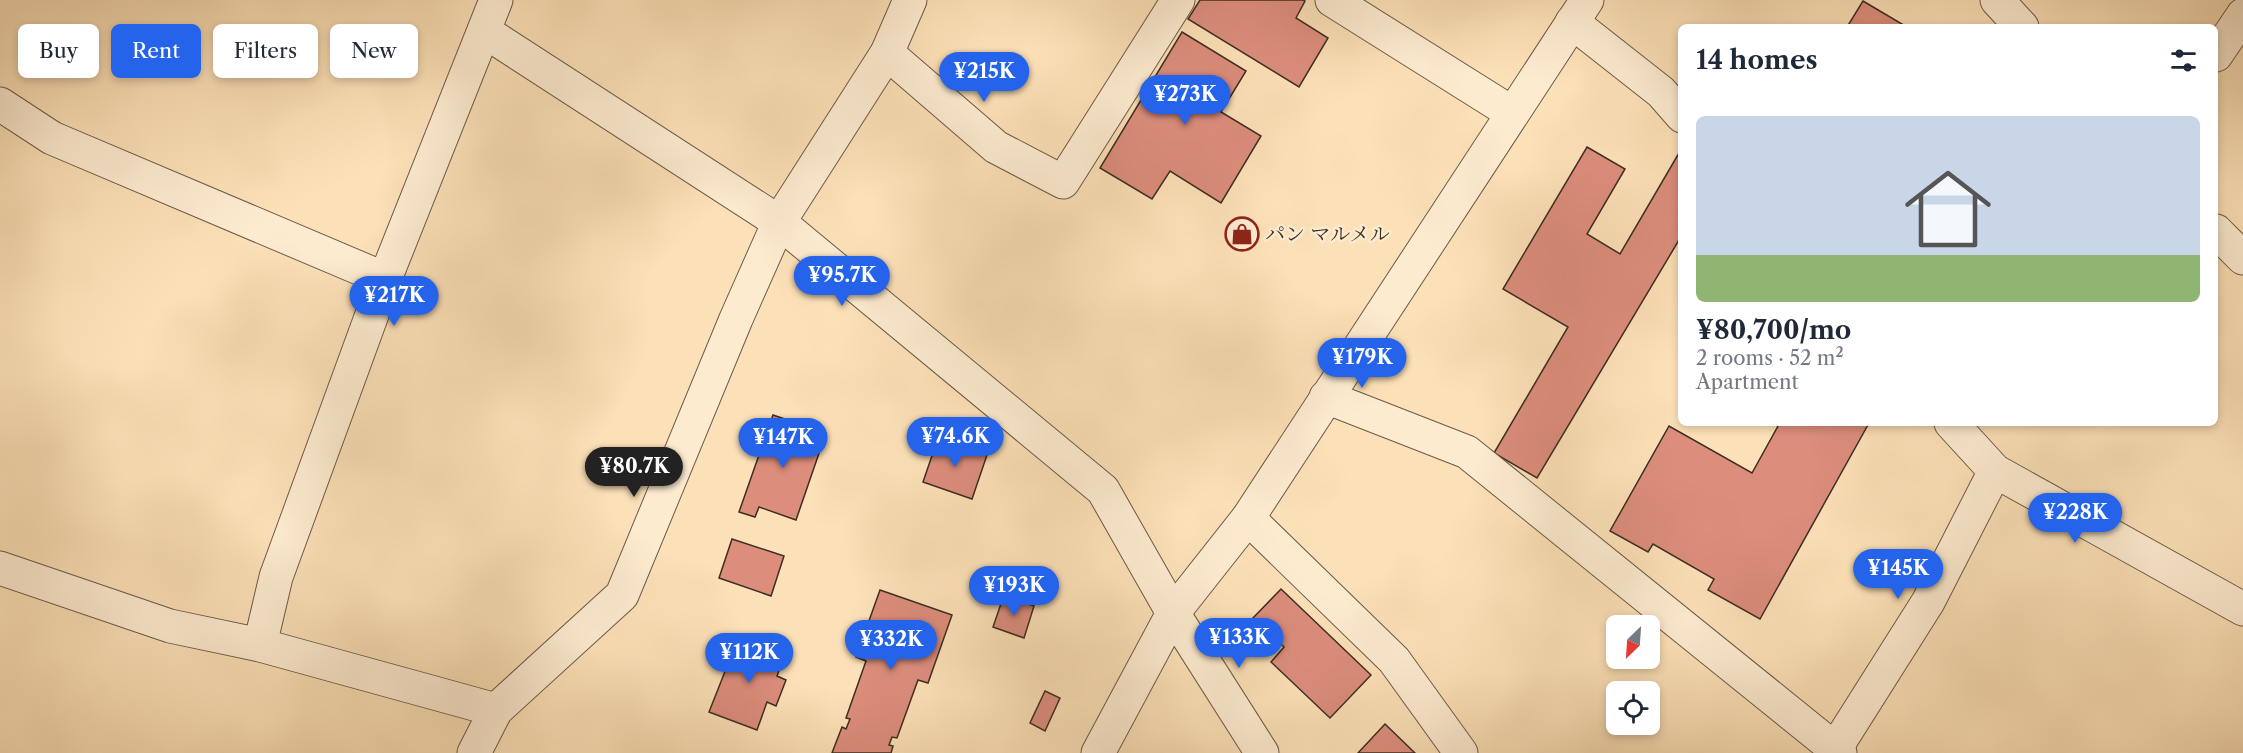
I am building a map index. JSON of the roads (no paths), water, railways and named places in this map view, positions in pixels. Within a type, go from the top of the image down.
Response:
[{"type":"street","points":[[260,645],[276,577],[385,279],[496,0]]},
{"type":"street","points":[[887,53],[996,147],[1063,182],[1178,0]]},
{"type":"street","points":[[1332,0],[1512,113]]},
{"type":"street","points":[[1997,0],[2019,24]]},
{"type":"street","points":[[474,753],[496,710],[622,596],[736,319],[779,222],[887,53],[903,3]]},
{"type":"street","points":[[1098,753],[1173,613],[1248,518],[1580,11],[1678,111]]},
{"type":"street","points":[[2218,52],[2243,15]]},
{"type":"street","points":[[484,32],[779,222],[1103,490],[1173,613],[1262,753]]},
{"type":"street","points":[[0,104],[52,138],[385,279]]},
{"type":"street","points":[[2218,233],[2243,258]]},
{"type":"street","points":[[1326,397],[1467,452],[1837,751],[1928,602],[1995,471]]},
{"type":"street","points":[[1954,426],[1995,471],[2243,609]]},
{"type":"street","points":[[1248,518],[1394,660],[1461,753]]},
{"type":"street","points":[[0,568],[170,626],[260,645],[496,710]]},
{"type":"place","name":"パン マルメル","points":[[1242,234]]}]
